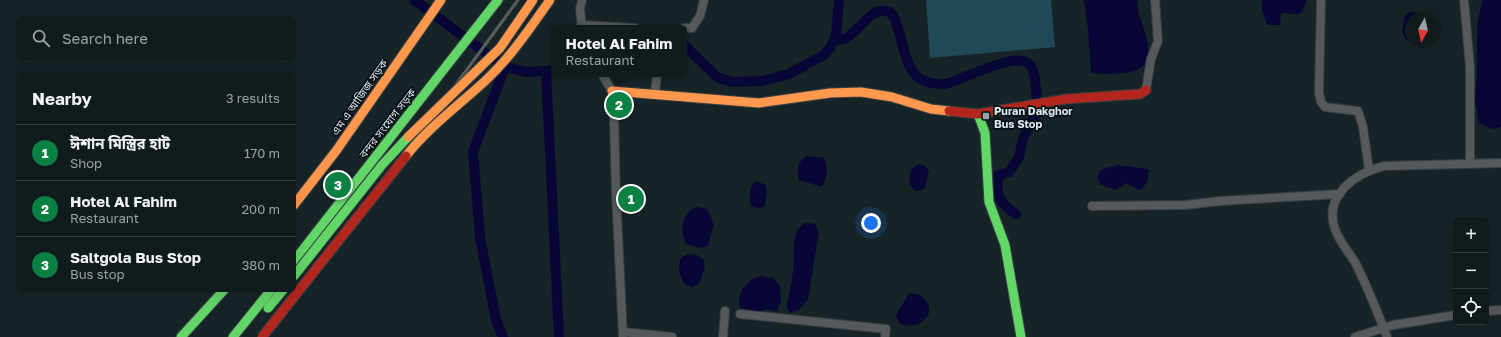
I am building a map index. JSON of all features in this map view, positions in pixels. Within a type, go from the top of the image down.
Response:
[{"type":"main road","name":"এম এ আজিজ সড়ক","points":[[296,202],[336,151],[441,0]]},
{"type":"main road","name":"বন্দর সংযোগ সড়ক","points":[[296,258],[498,0]]},
{"type":"main road","points":[[296,274],[392,154],[418,126],[500,48],[533,0]]},
{"type":"main road","points":[[262,337],[422,136],[486,80],[513,52],[550,0]]},
{"type":"main road","points":[[612,91],[760,103],[830,93],[861,92],[892,96],[931,109],[978,114],[1066,99],[1140,94],[1146,90]]},
{"type":"main road","points":[[978,114],[985,133],[989,202],[1005,245],[1020,337]]},
{"type":"main road","points":[[181,337],[222,292]]},
{"type":"main road","points":[[233,337],[269,292]]},
{"type":"main road","points":[[264,314],[281,292]]},
{"type":"street","points":[[581,25],[580,9],[582,0]]},
{"type":"street","points":[[687,28],[692,28],[700,16],[704,0]]},
{"type":"street","points":[[1146,90],[1150,60],[1158,41],[1155,0]]},
{"type":"street","points":[[1321,0],[1321,102],[1325,107],[1358,112],[1363,127],[1369,170]]},
{"type":"street","points":[[1464,0],[1470,66],[1470,162]]},
{"type":"street","points":[[604,77],[612,91],[623,334],[672,337]]},
{"type":"street","points":[[655,94],[657,77]]},
{"type":"street","points":[[1387,337],[1356,264],[1335,231],[1332,218],[1334,204],[1340,194],[1350,181],[1369,170],[1384,166],[1501,162]]},
{"type":"street","points":[[1092,206],[1185,205],[1220,201],[1340,194]]},
{"type":"street","points":[[1489,311],[1501,310]]},
{"type":"street","points":[[723,337],[725,311]]},
{"type":"street","points":[[740,314],[886,329],[885,337]]},
{"type":"street","points":[[1355,337],[1392,325],[1453,315]]},
{"type":"shaded area","points":[[926,0],[1051,0],[1055,47],[930,58]]},
{"type":"shaded area","points":[[1084,0],[1137,0],[1139,16],[1146,37],[1149,54],[1147,61],[1142,67],[1134,71],[1122,73],[1102,74],[1091,72]]},
{"type":"shaded area","points":[[1262,0],[1307,0],[1302,12],[1297,14],[1281,13],[1280,25],[1267,25],[1262,11]]},
{"type":"shaded area","points":[[1482,0],[1501,0],[1501,127],[1493,129],[1479,123],[1475,100],[1477,72],[1477,27]]},
{"type":"shaded area","points":[[1405,16],[1405,39],[1402,30]]},
{"type":"shaded area","points":[[807,156],[824,158],[826,162],[827,173],[822,187],[799,180],[798,166]]},
{"type":"shaded area","points":[[918,164],[925,166],[929,171],[925,188],[915,191],[909,184],[911,170]]},
{"type":"shaded area","points":[[1118,165],[1148,169],[1149,172],[1146,184],[1139,190],[1126,183],[1116,190],[1101,185],[1097,178],[1100,170]]},
{"type":"shaded area","points":[[756,181],[766,185],[767,195],[764,207],[757,208],[751,206],[750,193],[752,186]]},
{"type":"shaded area","points":[[696,207],[707,209],[714,224],[708,246],[701,248],[686,244],[682,228],[688,213]]},
{"type":"shaded area","points":[[806,223],[815,224],[819,232],[808,299],[799,310],[790,313],[787,309],[787,304],[793,275],[795,237],[797,231]]},
{"type":"shaded area","points":[[687,254],[697,255],[704,260],[705,268],[699,284],[692,287],[685,285],[679,272],[680,259]]},
{"type":"shaded area","points":[[761,276],[773,278],[780,286],[781,301],[776,312],[766,309],[760,312],[740,308],[739,302],[741,292],[747,283]]},
{"type":"shaded area","points":[[911,293],[919,295],[925,299],[928,305],[929,313],[920,323],[907,326],[899,323],[896,315],[908,295]]},
{"type":"waterway","points":[[414,0],[505,67],[527,72],[551,70]]},
{"type":"waterway","points":[[687,48],[717,77],[732,82],[762,81],[789,74],[824,55],[830,48],[836,36],[839,0]]},
{"type":"waterway","points":[[835,40],[844,39],[873,14],[879,11],[885,11],[892,14],[896,22],[904,52],[912,71],[919,78],[927,82],[945,84],[989,67],[1014,61],[1023,61],[1030,65],[1034,73],[1036,88],[1037,103],[1035,115],[1025,134],[1019,157],[1009,172],[999,175],[998,182],[998,193],[1002,202],[1016,214]]},
{"type":"waterway","points":[[503,337],[496,320],[480,237],[473,152],[505,67]]},
{"type":"waterway","points":[[546,71],[559,337]]},
{"type":"railway","points":[[265,337],[275,327],[333,252],[518,0]]},
{"type":"traffic: fast","points":[[296,258],[498,0]]},
{"type":"traffic: fast","points":[[978,114],[985,133],[989,202],[1005,245],[1021,337]]},
{"type":"traffic: fast","points":[[296,273],[382,165],[408,137]]},
{"type":"traffic: fast","points":[[181,337],[222,292]]},
{"type":"traffic: fast","points":[[233,337],[269,292]]},
{"type":"traffic: fast","points":[[268,308],[281,292]]},
{"type":"traffic: slow","points":[[296,202],[336,151],[441,0]]},
{"type":"traffic: slow","points":[[408,137],[500,48],[533,0]]},
{"type":"traffic: slow","points":[[406,156],[434,126],[494,72],[520,42],[550,0]]},
{"type":"traffic: slow","points":[[612,91],[759,103],[830,93],[861,92],[892,97],[931,109],[949,111]]},
{"type":"traffic: jam","points":[[949,111],[978,114],[1066,99],[1140,94],[1146,90]]},
{"type":"traffic: jam","points":[[262,337],[406,156]]},
{"type":"place","name":"Hotel Al Fahim","points":[[619,105]]},
{"type":"place","name":"Puran Dakghor Bus Stop","points":[[986,116]]},
{"type":"place","name":"Saltgola Bus Stop","points":[[338,185]]},
{"type":"place","name":"ঈশান মিস্ত্রির হাট","points":[[631,199]]}]
